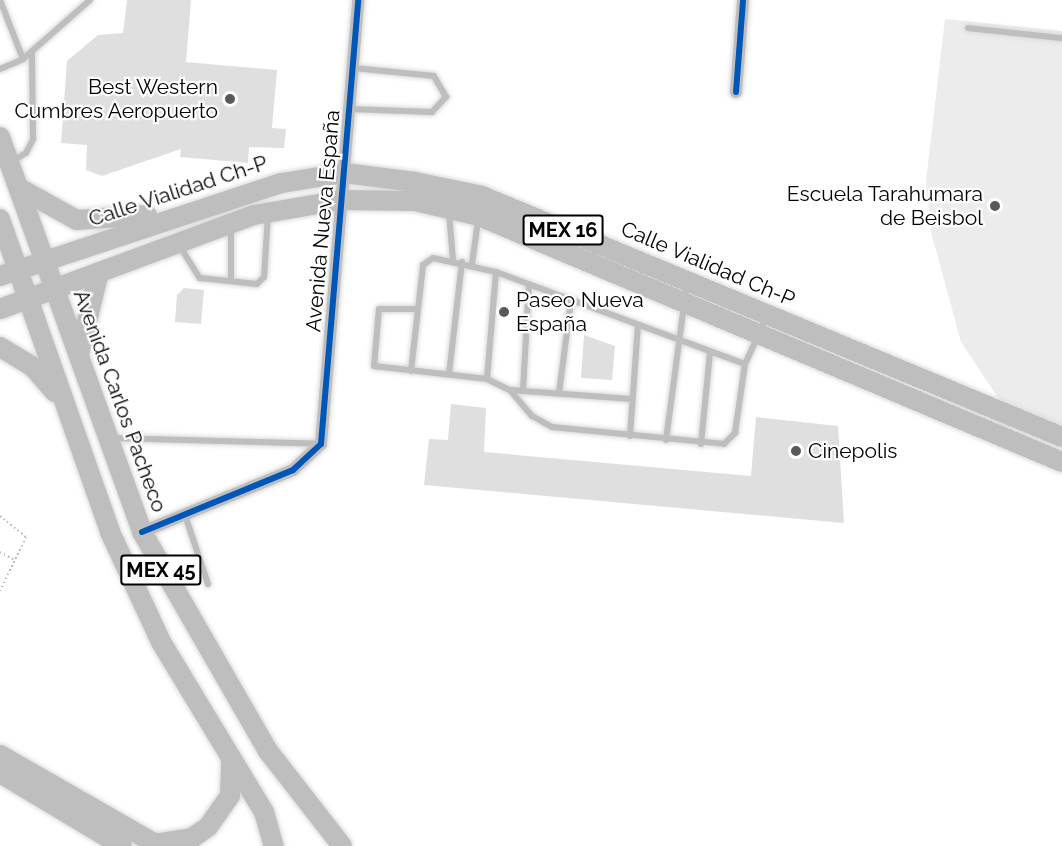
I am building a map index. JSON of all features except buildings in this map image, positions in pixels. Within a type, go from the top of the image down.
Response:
[{"type":"main road","name":"Avenida Carlos Pacheco","points":[[0,137],[142,532],[262,741],[342,846]]},
{"type":"main road","name":"Calle Vialidad Ch-P","points":[[9,273],[202,205],[282,183],[344,173],[448,197],[478,216],[1062,462]]},
{"type":"main road","points":[[19,188],[62,215],[97,222],[202,205]]},
{"type":"main road","name":"Calle Vialidad Ch-P","points":[[0,309],[26,297],[99,272],[232,221],[268,212],[342,200],[482,196],[1062,437]]},
{"type":"main road","name":"MEX 45","points":[[0,219],[9,273],[26,297],[110,532],[161,642],[264,812],[274,846]]},
{"type":"main road","points":[[80,356],[85,313],[99,272]]},
{"type":"main road","points":[[0,347],[33,367],[63,401]]},
{"type":"main road","points":[[0,755],[157,845],[192,838],[221,813],[230,796],[231,758]]},
{"type":"main road","points":[[0,773],[122,846]]},
{"type":"street","name":"Avenida Nueva España","points":[[321,444],[357,0]]},
{"type":"street","points":[[736,92],[743,0]]},
{"type":"street","points":[[142,532],[293,470],[321,444]]},
{"type":"lane","points":[[0,0],[23,59]]},
{"type":"lane","points":[[0,69],[23,59],[90,0]]},
{"type":"lane","points":[[968,28],[1062,38]]},
{"type":"lane","points":[[9,162],[26,153],[33,139],[32,51]]},
{"type":"lane","points":[[349,109],[432,112],[446,97],[434,76],[352,68]]},
{"type":"lane","points":[[472,264],[482,196]]},
{"type":"lane","points":[[448,197],[453,261]]},
{"type":"lane","points":[[177,241],[194,274],[257,284],[264,277],[268,212]]},
{"type":"lane","points":[[231,281],[232,221]]},
{"type":"lane","points":[[411,371],[425,261],[472,264],[745,364]]},
{"type":"lane","points":[[449,374],[462,262]]},
{"type":"lane","points":[[487,379],[495,272]]},
{"type":"lane","points":[[666,440],[676,339],[682,301],[688,282]]},
{"type":"lane","points":[[524,390],[529,284]]},
{"type":"lane","points":[[559,393],[571,300]]},
{"type":"lane","points":[[418,309],[379,309],[372,360],[376,367],[487,379],[510,390],[531,416],[552,427],[702,444],[724,444],[735,433],[745,364],[767,315]]},
{"type":"lane","points":[[630,436],[638,325]]},
{"type":"lane","points":[[702,444],[710,352]]},
{"type":"lane","points":[[510,390],[632,399]]},
{"type":"lane","points":[[109,438],[321,444]]},
{"type":"lane","points":[[185,514],[208,584]]},
{"type":"path","points":[[0,516],[26,537],[0,591]]},
{"type":"path","points":[[0,552],[16,561]]},
{"type":"path","points":[[0,580],[4,583]]},
{"type":"shaded area","name":"Escuela Tarahumara de Beisbol","points":[[945,19],[1062,31],[1062,436],[1010,416],[961,342],[931,232],[926,181]]},
{"type":"cycle path","points":[[142,532],[293,470],[321,444],[358,0]]},
{"type":"cycle path","points":[[736,92],[743,0]]},
{"type":"place","name":"Best Western Cumbres Aeropuerto","points":[[230,99]]},
{"type":"place","name":"Escuela Tarahumara de Beisbol","points":[[995,206]]},
{"type":"place","name":"Paseo Nueva España","points":[[504,312]]},
{"type":"place","name":"Cinepolis","points":[[796,451]]}]
